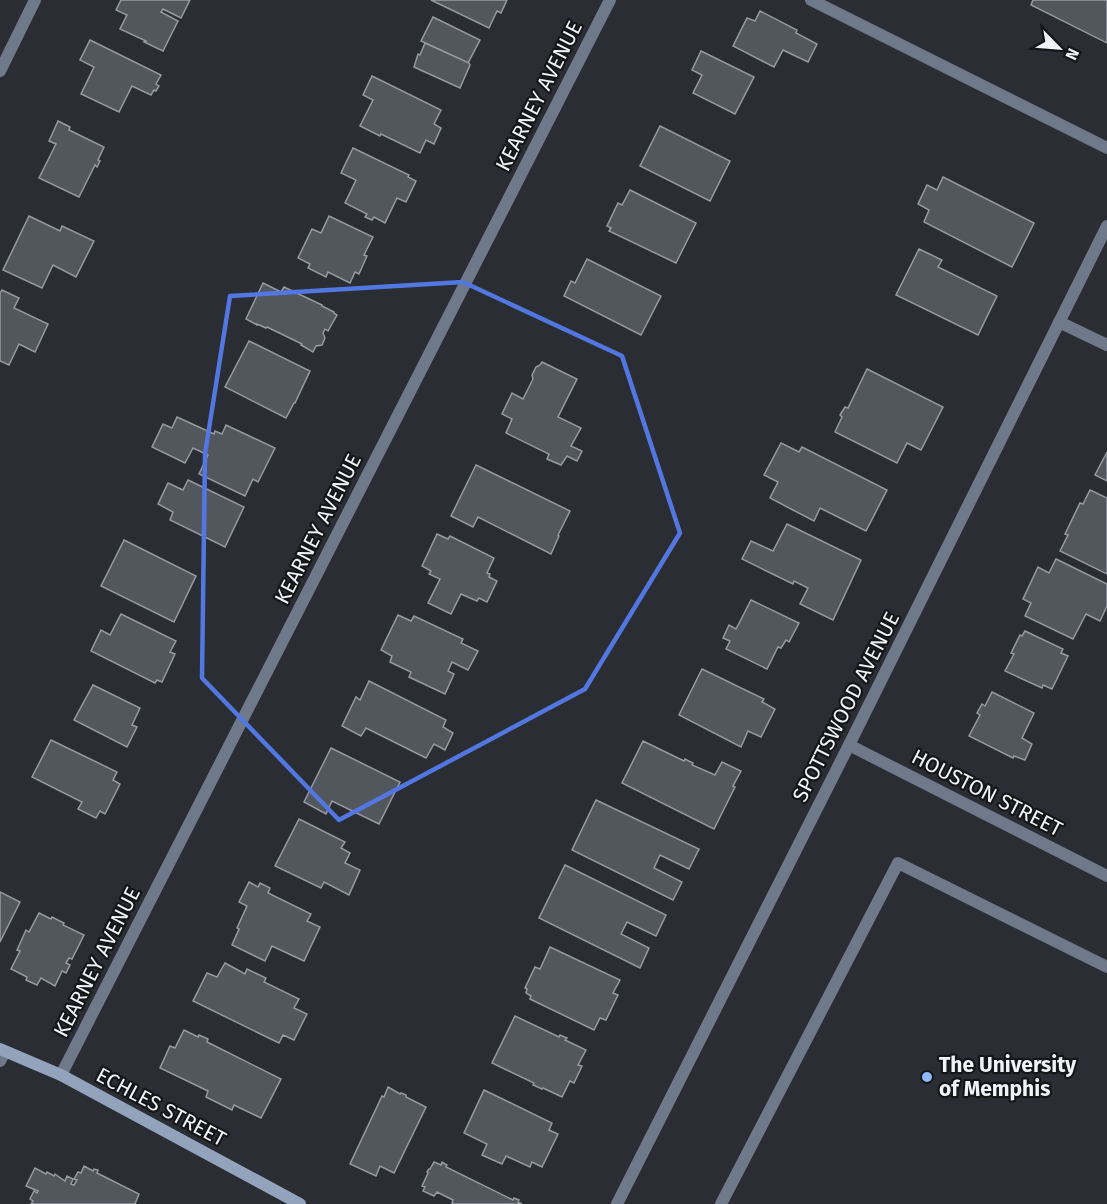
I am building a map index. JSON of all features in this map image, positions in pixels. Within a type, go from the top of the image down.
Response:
[{"type":"street","points":[[0,71],[35,0]]},
{"type":"street","name":"KEARNEY AVENUE","points":[[61,1075],[610,0]]},
{"type":"street","points":[[812,0],[1107,148]]},
{"type":"street","name":"SPOTTSWOOD AVENUE","points":[[617,1204],[849,746],[1107,226]]},
{"type":"street","points":[[1059,322],[1107,345]]},
{"type":"street","name":"HOUSTON STREET","points":[[849,746],[1107,876]]},
{"type":"street","points":[[721,1204],[898,863],[1107,968]]},
{"type":"street","name":"ECHLES STREET","points":[[2,1054],[61,1075],[300,1204]]},
{"type":"highlighted area","points":[[463,282],[622,356],[680,533],[585,689],[339,820],[202,678],[205,454],[230,296]]},
{"type":"building","points":[[121,0],[190,0],[181,18],[163,9],[161,12],[178,21],[163,51],[120,29],[127,15],[116,10]]},
{"type":"building","points":[[431,0],[507,0],[501,13],[497,11],[489,28]]},
{"type":"building","points":[[1033,0],[1107,0],[1107,43],[1031,5]]},
{"type":"building","points":[[760,11],[797,30],[796,33],[817,44],[808,62],[783,50],[774,67],[733,46],[747,18],[755,21]]},
{"type":"building","points":[[433,17],[480,40],[468,63],[421,41]]},
{"type":"building","points":[[90,40],[161,75],[156,84],[159,86],[156,91],[154,90],[151,95],[132,86],[119,112],[81,94],[94,67],[80,60]]},
{"type":"building","points":[[425,43],[469,63],[460,88],[414,67]]},
{"type":"building","points":[[701,51],[754,77],[735,114],[693,93],[702,75],[692,70]]},
{"type":"building","points":[[372,76],[441,110],[434,124],[441,128],[434,144],[426,140],[420,153],[360,126],[373,100],[363,95]]},
{"type":"building","points":[[58,121],[70,127],[69,130],[104,147],[97,167],[95,165],[79,197],[39,178],[56,144],[49,141]]},
{"type":"building","points":[[660,126],[730,161],[710,201],[640,166]]},
{"type":"building","points":[[353,148],[409,175],[408,177],[416,181],[406,202],[397,198],[385,223],[374,217],[372,220],[365,217],[367,214],[345,203],[356,180],[341,173]]},
{"type":"building","points":[[943,177],[1034,223],[1012,267],[924,222],[929,210],[918,204],[927,185],[937,190]]},
{"type":"building","points":[[630,190],[696,223],[676,263],[609,231],[611,228],[607,226],[618,203],[622,205]]},
{"type":"building","points":[[29,216],[60,231],[62,226],[94,241],[76,277],[53,265],[42,288],[3,270]]},
{"type":"building","points":[[329,216],[373,237],[364,255],[367,256],[359,274],[355,272],[350,283],[328,272],[326,277],[308,268],[310,264],[298,258],[312,229],[321,233]]},
{"type":"building","points":[[919,249],[942,260],[938,267],[997,296],[978,335],[896,295]]},
{"type":"building","points":[[587,259],[661,296],[641,335],[564,296],[571,281],[575,283]]},
{"type":"building","points":[[263,283],[281,292],[284,287],[322,305],[337,315],[328,331],[325,329],[323,333],[325,338],[322,345],[316,346],[313,352],[302,344],[246,319]]},
{"type":"building","points":[[2,290],[19,298],[14,308],[48,324],[35,352],[19,344],[9,365],[0,361],[0,293]]},
{"type":"building","points":[[249,341],[310,371],[286,418],[225,387]]},
{"type":"building","points":[[542,362],[577,379],[558,417],[581,428],[571,446],[582,451],[577,461],[567,456],[561,465],[547,459],[549,454],[506,433],[512,419],[502,414],[512,393],[523,399],[536,367]]},
{"type":"building","points":[[867,369],[943,407],[921,450],[907,443],[897,463],[835,432],[842,417],[840,415],[845,407],[848,408]]},
{"type":"building","points":[[177,417],[214,434],[215,431],[222,434],[226,425],[275,448],[258,482],[253,479],[245,496],[199,474],[208,455],[193,448],[185,463],[152,447],[163,424],[172,428]]},
{"type":"building","points":[[781,443],[799,452],[802,447],[887,490],[866,531],[820,508],[814,521],[770,498],[778,482],[764,475]]},
{"type":"building","points":[[1107,452],[1107,481],[1095,475]]},
{"type":"building","points":[[476,465],[570,511],[551,554],[478,517],[473,527],[451,516]]},
{"type":"building","points":[[188,480],[244,507],[225,547],[170,520],[173,512],[158,504],[168,483],[183,490]]},
{"type":"building","points":[[1090,490],[1107,498],[1107,574],[1060,551],[1068,535],[1065,534],[1080,503],[1083,504]]},
{"type":"building","points":[[787,524],[861,560],[833,620],[800,604],[808,588],[794,581],[793,584],[742,559],[751,541],[773,551]]},
{"type":"building","points":[[437,534],[448,539],[450,536],[494,558],[487,573],[490,574],[489,577],[497,581],[487,602],[479,598],[477,601],[461,594],[451,614],[428,603],[440,579],[429,574],[431,571],[422,566]]},
{"type":"building","points":[[124,540],[196,576],[174,622],[101,586]]},
{"type":"building","points":[[1056,559],[1107,584],[1107,606],[1100,621],[1086,614],[1073,639],[1025,616],[1031,603],[1023,599],[1038,567],[1049,573]]},
{"type":"building","points":[[751,600],[799,623],[789,642],[786,640],[781,648],[778,647],[767,669],[726,649],[730,641],[723,638],[729,625],[736,629]]},
{"type":"building","points":[[121,614],[176,641],[170,652],[175,654],[162,682],[157,680],[155,683],[91,651],[101,630],[110,635]]},
{"type":"building","points":[[398,615],[411,621],[414,616],[463,639],[461,643],[478,651],[468,670],[452,662],[448,671],[454,674],[445,694],[409,677],[411,672],[390,662],[392,656],[381,650]]},
{"type":"building","points":[[1025,631],[1063,649],[1061,653],[1068,656],[1052,689],[1043,685],[1042,688],[1005,671],[1020,635],[1022,636]]},
{"type":"building","points":[[702,669],[764,699],[762,702],[775,709],[761,737],[748,731],[741,747],[679,715]]},
{"type":"building","points":[[369,681],[446,720],[443,727],[453,733],[445,750],[434,744],[426,758],[366,728],[361,736],[342,726],[356,697],[360,700]]},
{"type":"building","points":[[93,685],[140,708],[132,725],[137,727],[127,747],[74,720]]},
{"type":"building","points":[[992,692],[1034,713],[1022,738],[1032,744],[1025,760],[1014,756],[1013,758],[969,736],[980,715],[977,713],[982,704],[985,706]]},
{"type":"building","points":[[51,740],[117,772],[113,780],[120,784],[105,814],[100,811],[96,818],[78,809],[82,802],[32,777]]},
{"type":"building","points":[[643,741],[715,775],[722,762],[741,771],[714,829],[622,783]]},
{"type":"building","points":[[331,748],[400,782],[379,824],[332,801],[326,814],[304,802]]},
{"type":"building","points":[[596,800],[699,849],[689,869],[660,855],[654,868],[682,882],[673,900],[572,850]]},
{"type":"building","points":[[299,819],[345,842],[341,848],[350,853],[345,863],[360,870],[349,895],[324,882],[321,888],[275,866]]},
{"type":"building","points":[[565,865],[666,915],[656,936],[627,922],[621,934],[649,948],[640,968],[539,918]]},
{"type":"building","points":[[249,882],[258,887],[260,883],[270,888],[268,893],[311,914],[307,921],[320,927],[304,961],[272,946],[265,961],[232,945],[247,906],[239,902]]},
{"type":"building","points":[[0,892],[20,902],[0,942]]},
{"type":"building","points":[[39,913],[51,919],[52,917],[84,935],[72,959],[69,958],[66,963],[70,965],[66,973],[62,971],[55,986],[41,978],[37,985],[11,969],[20,951],[17,950],[26,930],[29,932]]},
{"type":"building","points":[[550,947],[620,980],[613,993],[618,995],[606,1020],[600,1018],[594,1030],[530,999],[531,996],[526,993],[525,988],[535,967],[540,969]]},
{"type":"building","points":[[225,963],[245,974],[247,969],[266,978],[264,982],[299,999],[294,1008],[307,1014],[294,1040],[283,1035],[279,1043],[193,1001],[207,973],[217,977]]},
{"type":"building","points":[[515,1016],[559,1037],[560,1035],[567,1038],[565,1040],[586,1050],[578,1065],[582,1066],[574,1083],[570,1081],[562,1097],[533,1085],[534,1083],[492,1063]]},
{"type":"building","points":[[184,1030],[208,1039],[207,1042],[281,1079],[261,1118],[234,1105],[232,1110],[206,1097],[208,1091],[160,1068],[170,1046],[175,1048]]},
{"type":"building","points":[[388,1087],[426,1107],[394,1173],[380,1166],[376,1176],[350,1164]]},
{"type":"building","points":[[484,1090],[552,1123],[549,1130],[558,1134],[542,1167],[532,1162],[530,1167],[506,1156],[502,1164],[482,1155],[487,1144],[464,1133]]},
{"type":"building","points":[[434,1162],[441,1165],[442,1162],[447,1165],[446,1167],[513,1200],[514,1198],[519,1200],[518,1202],[522,1204],[454,1204],[453,1200],[437,1192],[434,1196],[423,1191],[425,1187],[422,1186],[427,1172]]},
{"type":"building","points":[[84,1166],[93,1171],[98,1170],[97,1173],[139,1194],[135,1204],[31,1204],[33,1201],[30,1199],[34,1191],[37,1193],[38,1191],[26,1186],[35,1168],[46,1174],[47,1172],[54,1176],[55,1174],[65,1181],[67,1176],[73,1179],[71,1184],[74,1185],[77,1180],[74,1179],[78,1172],[81,1173]]},
{"type":"place","name":"The University of Memphis","points":[[927,1077]]}]
